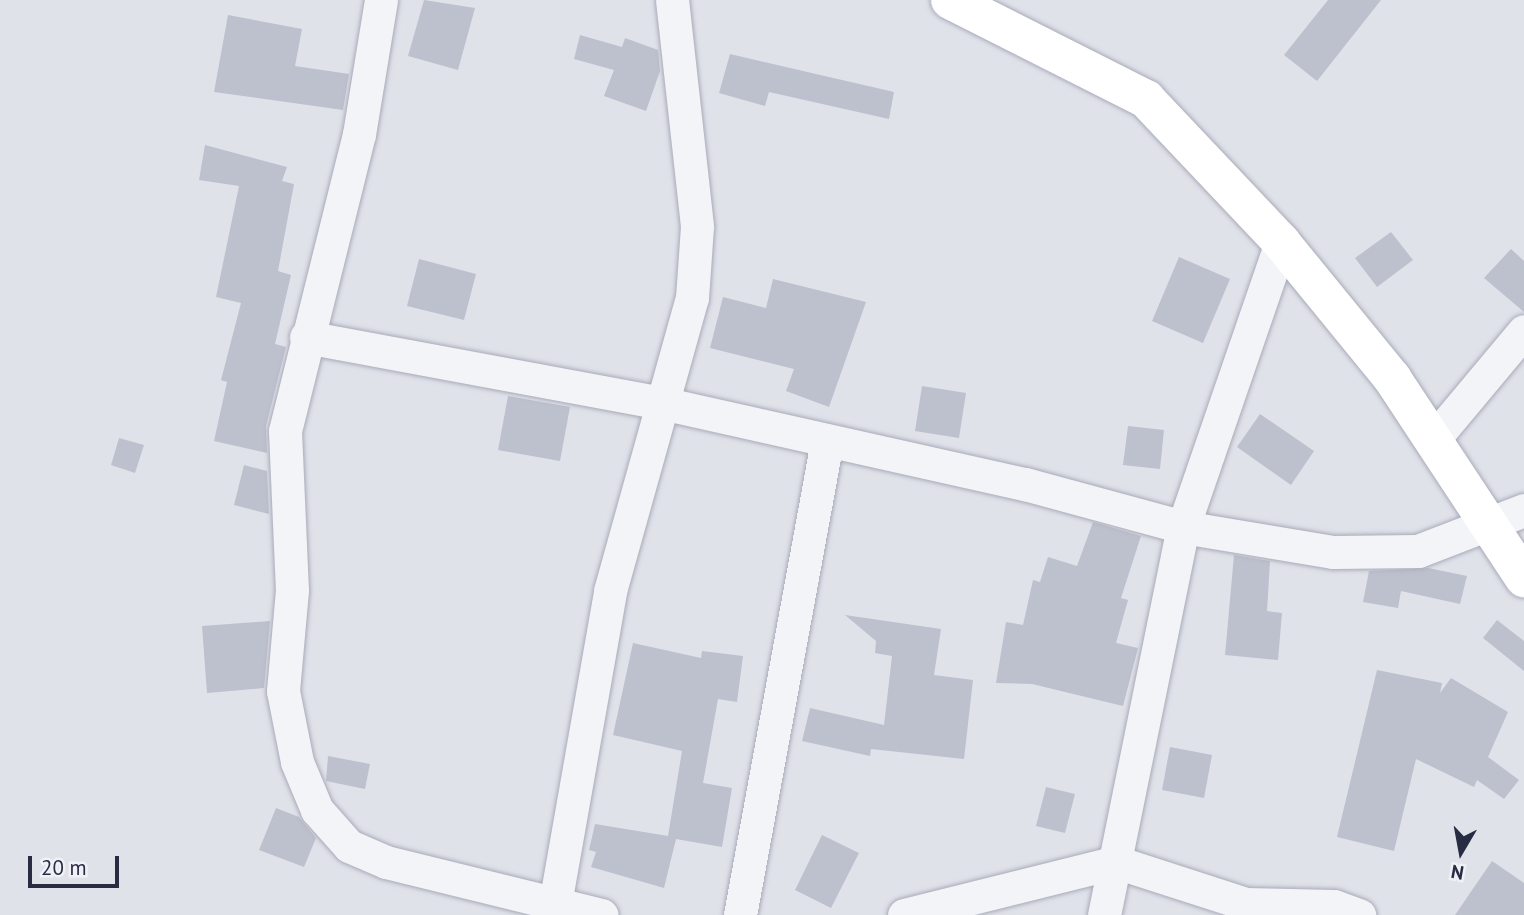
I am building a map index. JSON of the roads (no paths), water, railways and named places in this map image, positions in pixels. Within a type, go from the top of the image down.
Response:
[{"type":"main road","points":[[950,0],[1146,99],[1281,242],[1392,378],[1488,529],[1524,578]]},
{"type":"street","points":[[381,0],[359,134],[306,337],[285,430],[292,590],[283,691],[297,762],[317,810],[349,846],[386,862],[602,915]]},
{"type":"street","points":[[555,904],[610,592],[666,404],[692,298],[697,226],[672,0]]},
{"type":"street","points":[[1104,915],[1183,527],[1281,242]]},
{"type":"street","points":[[1433,441],[1524,331]]},
{"type":"street","points":[[306,337],[666,404],[827,443],[1025,484],[1183,527],[1333,552],[1418,551],[1488,529],[1524,510]]},
{"type":"street","points":[[740,915],[827,443]]},
{"type":"street","points":[[904,915],[1115,862],[1246,904],[1334,905],[1359,915]]}]
